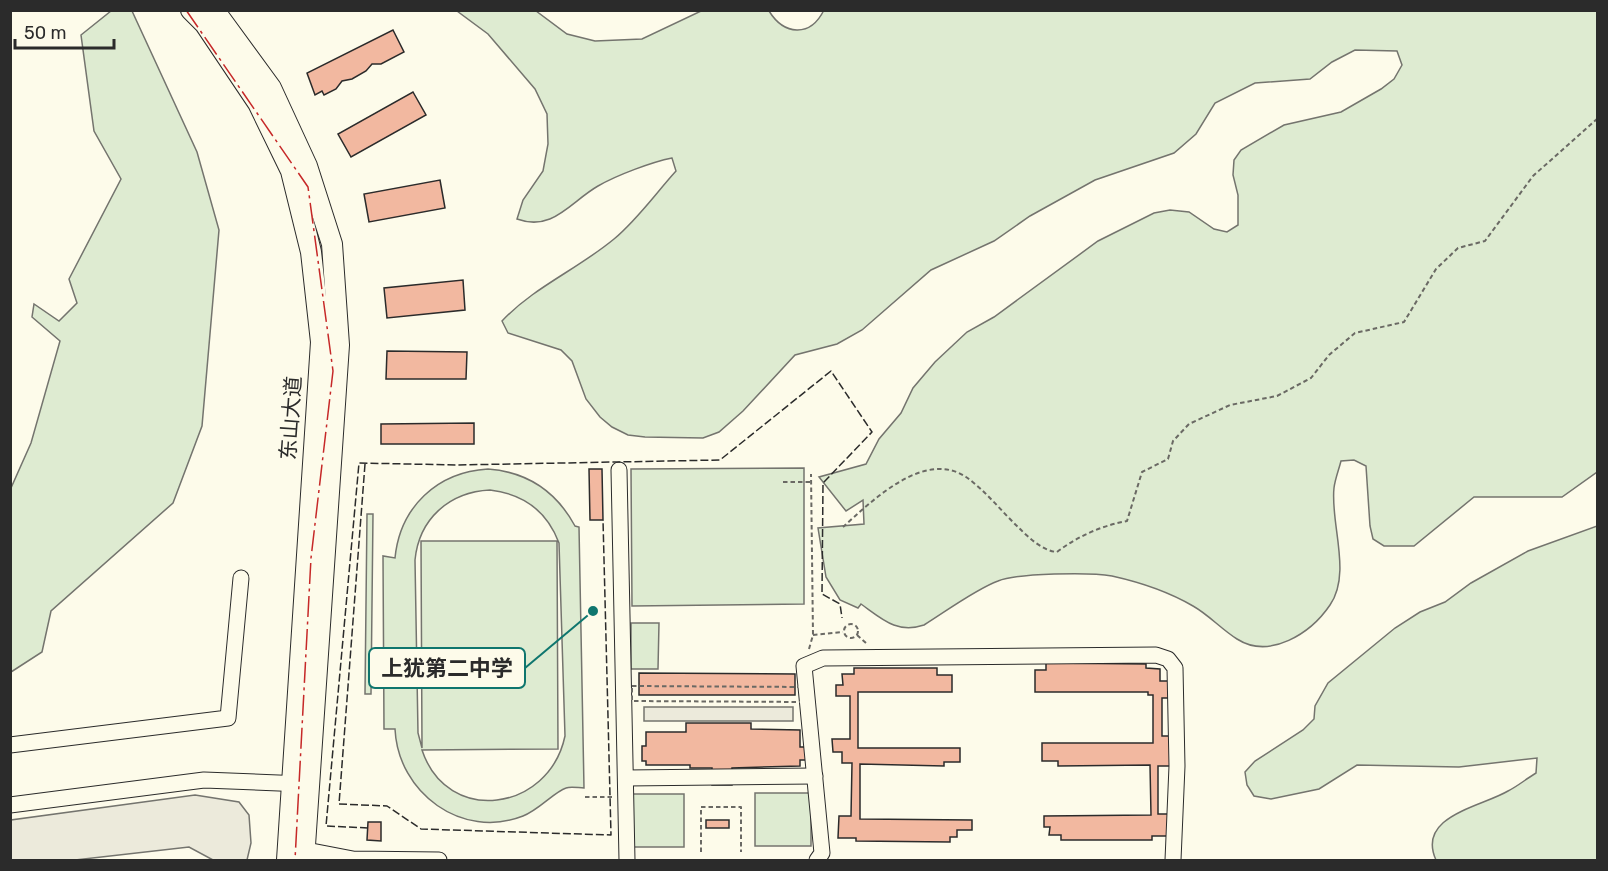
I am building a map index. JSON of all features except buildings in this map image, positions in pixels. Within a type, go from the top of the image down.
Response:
[{"type":"main road","name":"东山大道","points":[[191,10],[205,24],[258,104],[291,171],[311,252],[321,342],[296,854]]},
{"type":"main road","name":"东山大道","points":[[214,10],[271,88],[307,166],[332,244],[339,345],[300,784]]},
{"type":"street","points":[[619,470],[627,861]]},
{"type":"street","points":[[10,746],[228,718],[242,578]]},
{"type":"street","points":[[817,861],[822,854],[804,666],[823,658],[1156,656],[1168,659],[1175,668],[1177,766],[1173,861]]},
{"type":"street","points":[[626,778],[815,776]]},
{"type":"street","points":[[10,805],[204,780],[300,784]]},
{"type":"street","points":[[296,854],[353,859],[439,861]]},
{"type":"path","points":[[843,527],[907,477],[936,469],[965,476],[1023,532],[1048,551],[1057,552],[1074,539],[1110,524],[1127,521],[1142,472],[1168,459],[1173,441],[1189,424],[1230,405],[1277,396],[1311,378],[1329,354],[1355,333],[1404,322],[1436,269],[1458,248],[1485,241],[1533,176],[1598,118]]},
{"type":"path","points":[[804,666],[813,635],[811,474]]},
{"type":"path","points":[[783,482],[811,482]]},
{"type":"path","points":[[813,635],[843,632],[850,638],[856,635],[858,630],[853,624],[846,626],[843,632]]},
{"type":"path","points":[[856,635],[869,644]]},
{"type":"path","points":[[632,686],[804,687],[804,702],[632,701],[632,686]]},
{"type":"path","points":[[585,797],[614,797]]},
{"type":"path","points":[[701,852],[701,807],[741,807],[741,852]]},
{"type":"green space","points":[[824,10],[1597,11],[1597,472],[1562,497],[1474,497],[1414,546],[1384,546],[1373,539],[1370,526],[1366,466],[1354,460],[1341,461],[1334,488],[1340,563],[1336,592],[1330,605],[1312,625],[1301,634],[1276,645],[1250,645],[1237,639],[1199,610],[1174,596],[1112,576],[1072,574],[1008,578],[970,595],[924,625],[906,628],[890,624],[861,604],[858,608],[840,600],[826,577],[818,528],[864,524],[863,500],[846,511],[819,477],[866,464],[879,439],[901,413],[913,388],[935,362],[967,332],[994,317],[1098,241],[1154,213],[1170,210],[1189,212],[1214,229],[1227,232],[1238,225],[1238,195],[1233,175],[1234,160],[1241,150],[1284,125],[1341,112],[1394,79],[1402,65],[1397,51],[1355,50],[1332,62],[1310,79],[1255,83],[1215,103],[1196,134],[1174,153],[1095,180],[1030,216],[994,241],[931,270],[862,330],[837,344],[795,355],[743,411],[719,432],[703,438],[628,435],[612,427],[600,417],[586,399],[572,361],[561,350],[508,333],[502,321],[528,298],[600,250],[622,232],[676,171],[672,158],[635,169],[606,182],[560,213],[541,222],[517,219],[523,200],[543,171],[548,144],[547,114],[535,89],[488,34],[457,11],[536,11],[567,34],[595,41],[642,39],[701,11],[769,11],[782,25],[797,30],[812,25]]},
{"type":"green space","points":[[111,11],[132,11],[197,152],[219,230],[202,426],[173,503],[51,611],[42,652],[11,672],[11,488],[31,443],[60,341],[32,317],[34,304],[59,321],[77,303],[69,279],[121,179],[94,131],[81,35]]},
{"type":"green space","points":[[804,468],[804,604],[632,606],[631,469]]},
{"type":"green space","points":[[488,469],[516,474],[528,479],[550,493],[575,526],[579,527],[584,788],[566,788],[529,813],[500,822],[478,822],[456,816],[437,806],[421,791],[408,773],[399,752],[395,729],[384,729],[383,556],[395,558],[404,523],[424,496],[437,485],[470,472]],"holes":[[[490,490],[524,500],[541,513],[559,543],[565,736],[555,762],[539,781],[519,794],[497,800],[474,799],[453,791],[435,774],[422,750],[558,749],[557,541],[421,541],[422,748],[418,733],[415,560],[418,545],[430,520],[449,502],[475,492]]]},
{"type":"green space","points":[[367,514],[373,514],[371,694],[365,694]]},
{"type":"green space","points":[[1597,526],[1597,860],[1436,860],[1432,845],[1435,833],[1443,823],[1468,808],[1512,789],[1536,773],[1537,758],[1459,767],[1357,765],[1319,789],[1271,799],[1254,796],[1247,785],[1245,772],[1255,761],[1303,730],[1314,719],[1315,706],[1328,683],[1395,628],[1420,612],[1445,602],[1471,583],[1528,551]]},
{"type":"green space","points":[[631,623],[659,623],[658,669],[631,669]]},
{"type":"green space","points":[[755,793],[811,793],[811,846],[755,846]]},
{"type":"green space","points":[[628,794],[684,794],[684,847],[628,847]]},
{"type":"shaded area","points":[[644,707],[793,707],[793,721],[644,721]]},
{"type":"shaded area","points":[[195,795],[239,802],[249,815],[251,843],[247,860],[213,860],[189,847],[75,860],[11,860],[11,820]]},
{"type":"fence","points":[[368,828],[326,826],[359,463],[457,465],[720,460],[831,371],[872,432],[823,483],[822,594],[840,604],[842,618]]},
{"type":"fence","points":[[365,464],[339,804],[387,806],[421,829],[611,835],[603,520]]},
{"type":"power","points":[[186,10],[308,187],[333,371],[311,558],[295,860]]},
{"type":"place","name":"上犹第二中学","points":[[593,611]]}]
